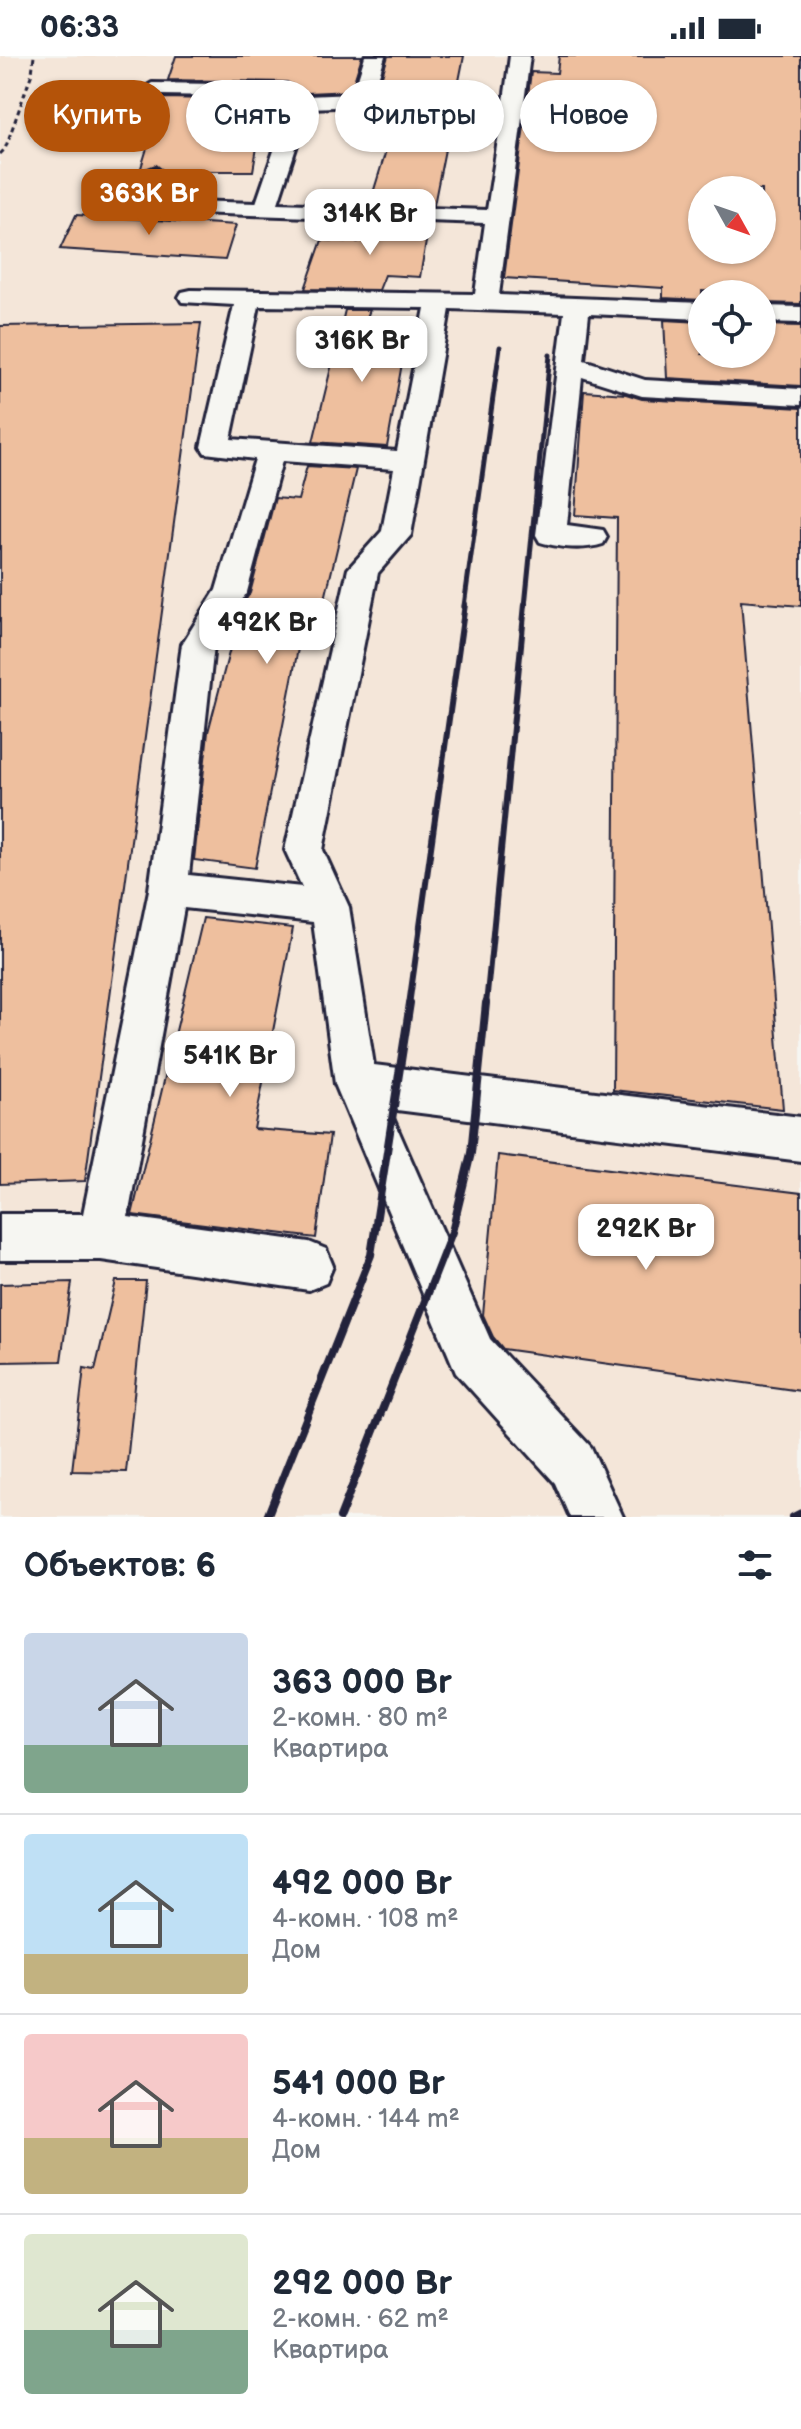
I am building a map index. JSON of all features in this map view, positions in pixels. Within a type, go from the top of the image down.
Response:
[{"type":"lane","points":[[367,80],[375,56]]},
{"type":"lane","points":[[486,302],[520,56]]},
{"type":"lane","points":[[504,108],[512,108]]},
{"type":"lane","points":[[265,208],[284,152]]},
{"type":"lane","points":[[154,175],[145,206],[498,217]]},
{"type":"lane","points":[[191,297],[486,302],[688,310]]},
{"type":"lane","points":[[248,298],[215,447],[410,461]]},
{"type":"lane","points":[[439,301],[396,535],[363,569],[304,850],[330,907],[356,1084],[473,1356],[573,1465],[597,1517]]},
{"type":"lane","points":[[577,306],[551,535],[592,537]]},
{"type":"lane","points":[[776,314],[801,315]]},
{"type":"lane","points":[[569,364],[642,388],[801,397]]},
{"type":"lane","points":[[101,1237],[168,890],[198,644],[231,592],[271,451]]},
{"type":"lane","points":[[168,890],[330,907]]},
{"type":"lane","points":[[356,1084],[801,1139]]},
{"type":"lane","points":[[0,1237],[101,1237],[309,1266]]},
{"type":"path","points":[[0,154],[5,149],[32,73],[34,56]]},
{"type":"shaded area","points":[[0,56],[801,56],[801,1517],[0,1517]]},
{"type":"building","points":[[176,56],[362,56],[354,80],[335,80],[335,92],[319,92],[319,80],[168,80]]},
{"type":"building","points":[[388,56],[464,56],[459,80],[381,80]]},
{"type":"building","points":[[559,56],[801,56],[801,304],[776,303],[776,280],[688,280],[688,299],[663,298],[663,288],[504,278],[521,152],[657,152],[657,80],[530,80],[531,72],[557,73]]},
{"type":"building","points":[[170,98],[186,98],[186,152],[256,152],[253,171],[164,171],[156,165],[140,171],[146,152],[170,152]]},
{"type":"building","points":[[386,152],[444,152],[434,205],[370,203]]},
{"type":"building","points":[[76,215],[236,225],[225,260],[60,249]]},
{"type":"building","points":[[364,222],[429,224],[420,277],[385,275],[379,290],[305,289],[322,240],[358,242]]},
{"type":"building","points":[[345,310],[370,310],[363,327],[408,330],[387,447],[313,442]]},
{"type":"building","points":[[664,320],[688,321],[688,368],[776,368],[776,325],[801,326],[801,386],[667,378]]},
{"type":"building","points":[[201,323],[85,1181],[0,1184],[0,326]]},
{"type":"building","points":[[584,391],[626,394],[642,399],[801,408],[801,606],[741,601],[783,1109],[613,1090],[617,518],[575,515]]},
{"type":"building","points":[[307,466],[356,469],[320,620],[304,618],[255,868],[194,860],[208,732],[241,607],[250,593],[275,498],[298,500]]},
{"type":"building","points":[[203,918],[293,928],[254,1129],[330,1135],[316,1238],[132,1215]]},
{"type":"building","points":[[498,1155],[801,1193],[801,1391],[503,1349],[493,1337],[483,1315]]},
{"type":"building","points":[[116,1281],[146,1281],[126,1472],[72,1471],[84,1368],[95,1370]]},
{"type":"building","points":[[72,1282],[61,1361],[0,1362],[0,1284]]},
{"type":"railway","points":[[464,606],[500,347]]},
{"type":"railway","points":[[525,606],[550,355]]},
{"type":"railway","points":[[409,1005],[465,604]]},
{"type":"railway","points":[[486,1005],[525,604]]},
{"type":"railway","points":[[267,1517],[371,1255],[410,1003]]},
{"type":"railway","points":[[340,1517],[452,1232],[471,1153],[486,1003]]},
{"type":"railway","points":[[793,1517],[801,1513]]}]
